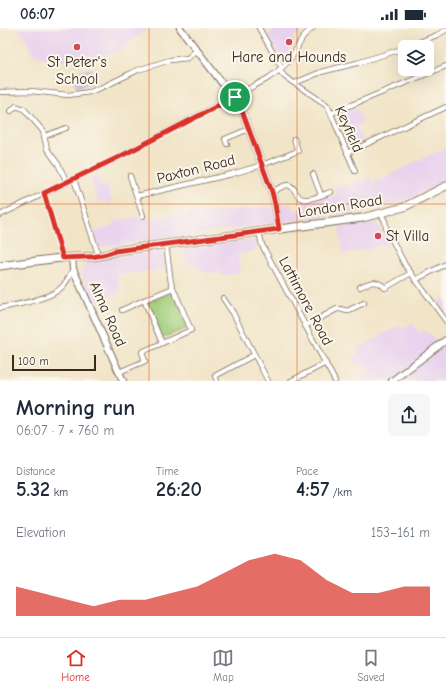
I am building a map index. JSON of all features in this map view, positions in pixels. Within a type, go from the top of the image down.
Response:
[{"type":"main road","name":"London Road","points":[[0,266],[81,257],[111,253],[115,251],[362,218],[381,214],[416,202],[446,186]]},
{"type":"main road","name":"London Road","points":[[72,257],[82,253],[110,249],[115,251]]},
{"type":"street","points":[[180,28],[196,50],[238,100],[272,192],[279,229]]},
{"type":"street","name":"Keyfield","points":[[259,28],[285,77],[327,105],[332,112],[347,153],[356,171]]},
{"type":"street","points":[[0,215],[74,180],[235,97],[281,69],[291,57],[302,37],[313,28]]},
{"type":"street","points":[[424,40],[446,30]]},
{"type":"street","points":[[0,92],[31,91],[68,95],[86,93],[105,86],[138,70],[170,60],[188,58],[196,50]]},
{"type":"street","points":[[295,83],[321,72],[357,63],[398,50]]},
{"type":"street","points":[[332,112],[446,66]]},
{"type":"street","points":[[11,111],[15,104],[24,108],[43,132],[47,149],[58,164],[67,182]]},
{"type":"street","points":[[347,153],[446,107]]},
{"type":"street","points":[[45,136],[66,128]]},
{"type":"street","points":[[227,144],[226,139],[249,129]]},
{"type":"street","name":"Paxton Road","points":[[136,196],[232,174],[262,165],[298,151],[294,139]]},
{"type":"street","points":[[313,174],[321,196]]},
{"type":"street","points":[[130,176],[142,216]]},
{"type":"street","points":[[74,180],[97,251]]},
{"type":"street","points":[[272,192],[288,185],[294,189],[298,197],[304,200],[331,192]]},
{"type":"street","points":[[44,193],[63,258]]},
{"type":"street","points":[[381,214],[394,244],[411,273],[446,321]]},
{"type":"street","name":"Lattimore Road","points":[[259,232],[262,245],[335,381]]},
{"type":"street","points":[[119,372],[145,360],[142,352],[191,330],[171,283],[166,244]]},
{"type":"street","name":"Alma Road","points":[[72,257],[73,269],[123,381]]},
{"type":"street","points":[[416,280],[446,264]]},
{"type":"street","points":[[0,308],[38,300],[57,292],[62,287],[73,269]]},
{"type":"street","points":[[360,287],[374,281],[378,282],[385,288],[411,273]]},
{"type":"street","points":[[122,310],[173,288]]},
{"type":"street","points":[[223,298],[234,314],[268,381]]},
{"type":"street","points":[[144,300],[162,343]]},
{"type":"street","points":[[305,326],[337,309],[347,311],[364,303]]},
{"type":"street","points":[[392,381],[446,340]]},
{"type":"street","points":[[217,381],[215,376],[254,355]]},
{"type":"street","points":[[292,381],[326,363]]},
{"type":"shaded area","name":"St Peter's School","points":[[18,28],[148,28],[116,53],[93,55],[70,61],[35,56]]},
{"type":"shaded area","points":[[277,28],[302,28],[299,36],[295,35],[289,53],[284,57],[280,57],[278,55],[267,34]]},
{"type":"shaded area","points":[[92,68],[96,82],[76,88],[72,73]]},
{"type":"shaded area","points":[[357,107],[363,122],[356,126],[363,140],[351,146],[340,117],[343,112]]},
{"type":"shaded area","points":[[446,147],[446,180],[411,198],[382,208],[377,202],[355,212],[282,222],[280,205],[291,204],[293,210],[302,209],[302,202],[337,195],[334,188],[345,183],[347,187],[369,177],[373,183]]},
{"type":"shaded area","points":[[96,174],[103,187],[107,186],[112,202],[107,204],[105,200],[98,203],[90,176]]},
{"type":"shaded area","points":[[272,206],[275,223],[99,247],[94,232],[115,225],[114,221],[139,217],[155,218],[194,212],[208,213]]},
{"type":"shaded area","points":[[371,222],[379,226],[388,244],[343,254],[339,227]]},
{"type":"shaded area","points":[[250,240],[254,241],[258,249],[248,253],[238,253],[240,273],[220,276],[219,272],[206,273],[196,267],[195,264],[187,265],[184,249]]},
{"type":"shaded area","points":[[162,251],[164,269],[117,275],[120,292],[92,304],[81,272],[87,262],[97,259]]},
{"type":"shaded area","points":[[446,297],[446,313],[437,301]]},
{"type":"shaded area","points":[[412,323],[419,333],[424,330],[428,334],[430,333],[442,348],[446,346],[446,381],[389,381],[387,378],[383,381],[354,381],[369,372],[364,365],[359,367],[353,358],[360,352],[358,349],[399,325],[403,329]]},
{"type":"green space","points":[[173,292],[188,328],[162,338],[147,303]]},
{"type":"place","name":"Hare and Hounds","points":[[289,42]]},
{"type":"place","name":"St Peter's School","points":[[77,47]]},
{"type":"place","name":"St Villa","points":[[378,236]]},
{"type":"route","points":[[235,97],[238,100],[272,192],[279,229],[115,251],[111,253],[63,258],[44,193],[74,180],[235,97]]}]
